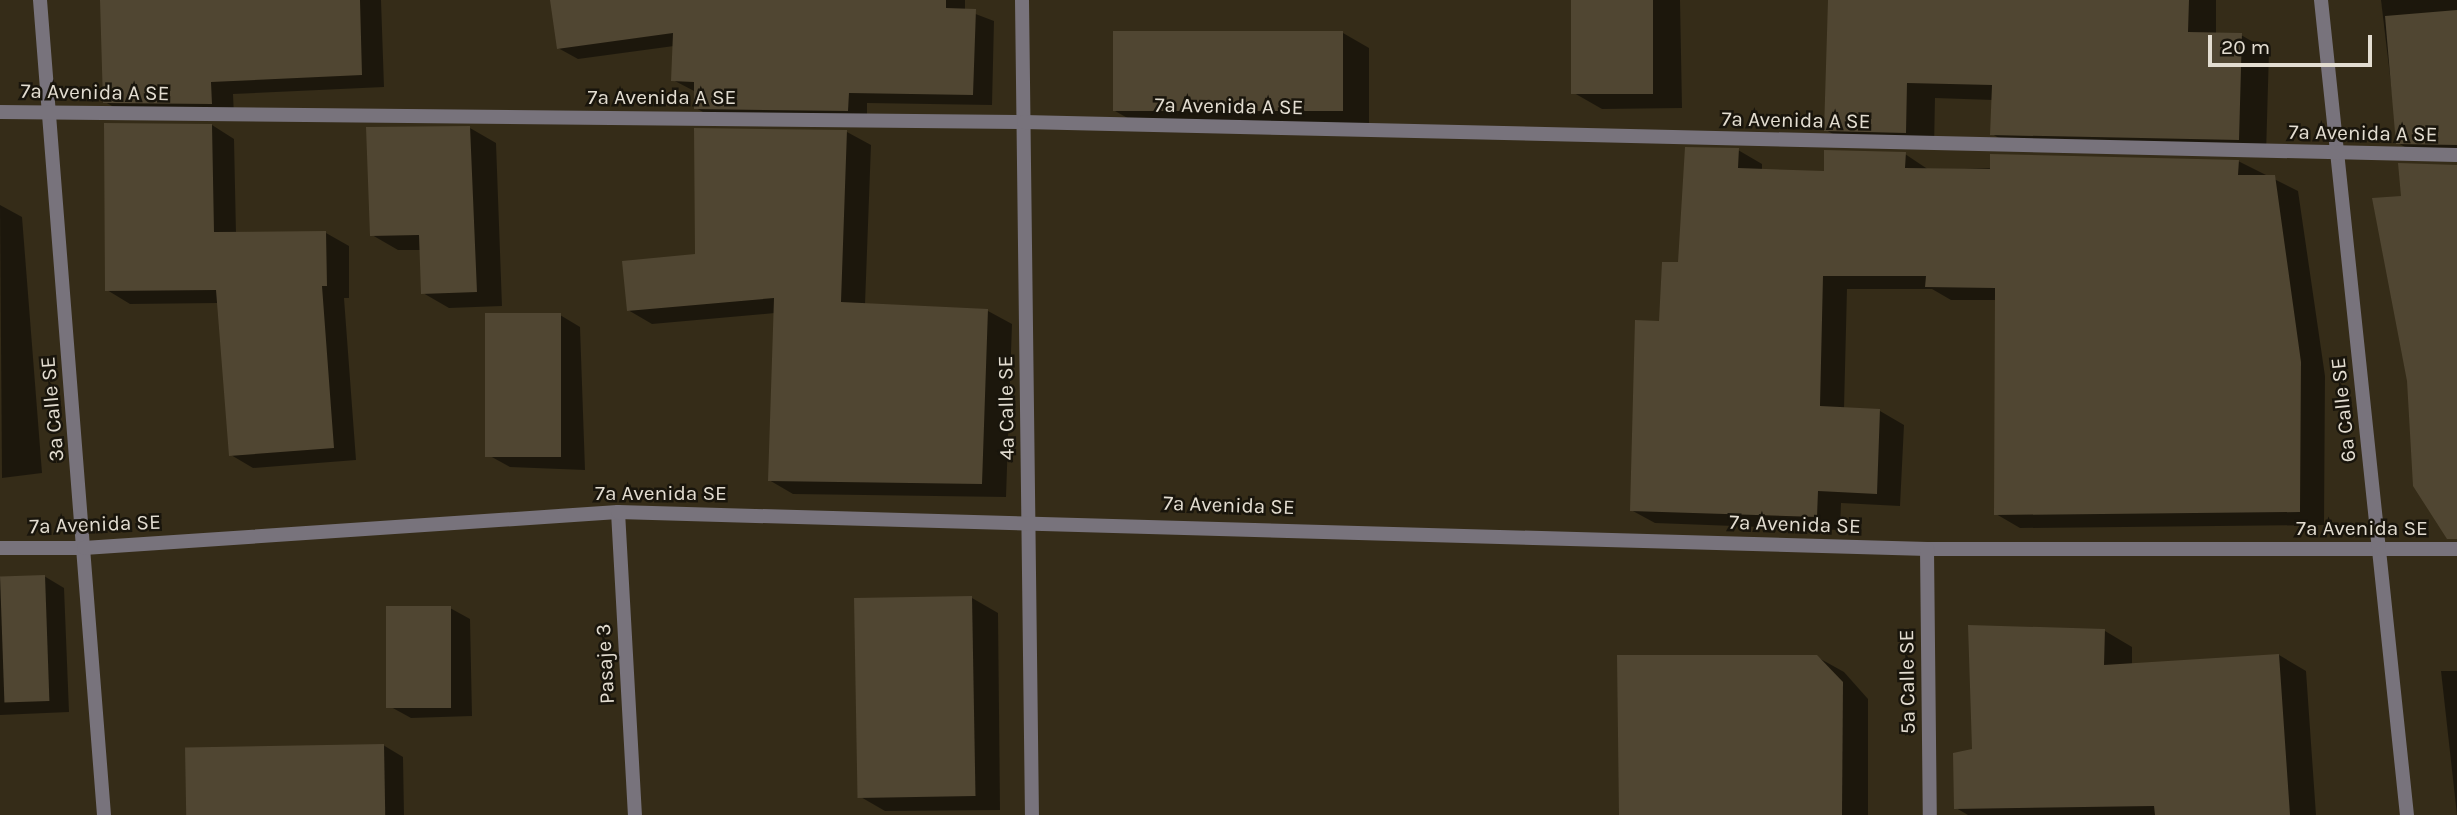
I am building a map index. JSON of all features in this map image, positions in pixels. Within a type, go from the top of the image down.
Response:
[{"type":"street","name":"3a Calle SE","points":[[40,0],[104,815]]},
{"type":"street","name":"4a Calle SE","points":[[1022,0],[1032,815]]},
{"type":"street","name":"6a Calle SE","points":[[2321,0],[2407,815]]},
{"type":"street","name":"7a Avenida A SE","points":[[0,113],[1024,122],[2457,155]]},
{"type":"street","name":"7a Avenida SE","points":[[0,548],[84,548],[618,512],[1028,520],[1927,549],[2457,549]]},
{"type":"street","name":"Pasaje 3","points":[[618,512],[635,815]]},
{"type":"street","name":"5a Calle SE","points":[[1927,549],[1930,815]]},
{"type":"building","points":[[100,0],[360,0],[362,75],[211,82],[212,104],[103,103]]},
{"type":"building","points":[[550,0],[946,0],[946,8],[976,9],[973,95],[849,93],[848,111],[694,109],[694,82],[671,81],[673,33],[557,49]]},
{"type":"building","points":[[1571,0],[1653,0],[1653,94],[1571,94]]},
{"type":"building","points":[[1828,0],[2189,0],[2188,32],[2242,33],[2239,140],[1990,135],[1992,85],[1907,83],[1906,133],[1824,131]]},
{"type":"building","points":[[2457,10],[2457,145],[2396,144],[2385,16]]},
{"type":"building","points":[[1113,31],[1343,31],[1343,111],[1113,111]]},
{"type":"building","points":[[104,123],[212,124],[214,232],[326,231],[327,286],[322,286],[334,448],[229,456],[216,290],[105,291]]},
{"type":"building","points":[[470,126],[477,292],[421,294],[419,235],[370,236],[366,127]]},
{"type":"building","points":[[694,128],[847,130],[841,302],[988,309],[982,484],[768,481],[774,298],[627,311],[622,261],[695,254]]},
{"type":"building","points":[[1685,147],[1739,148],[1738,168],[1824,171],[1824,150],[1906,152],[1905,168],[1990,169],[1990,154],[2239,160],[2238,175],[2275,175],[2301,362],[2300,512],[1994,515],[1995,288],[1925,287],[1926,276],[1823,276],[1820,406],[1880,409],[1877,494],[1818,491],[1817,517],[1630,511],[1635,320],[1659,321],[1662,262],[1678,262]]},
{"type":"building","points":[[2398,163],[2457,165],[2457,539],[2447,539],[2413,486],[2407,381],[2372,198],[2401,196]]},
{"type":"building","points":[[485,313],[561,313],[561,457],[485,457]]},
{"type":"building","points":[[45,575],[49,701],[4,702],[0,577]]},
{"type":"building","points":[[972,596],[975,796],[858,798],[854,598]]},
{"type":"building","points":[[386,606],[451,606],[451,708],[386,708]]},
{"type":"building","points":[[1968,625],[2105,629],[2104,665],[2279,654],[2290,815],[2155,815],[2154,806],[1954,809],[1953,753],[1972,749]]},
{"type":"building","points":[[1617,655],[1817,655],[1843,682],[1842,815],[1619,815]]},
{"type":"building","points":[[384,744],[385,815],[186,815],[185,747]]}]
